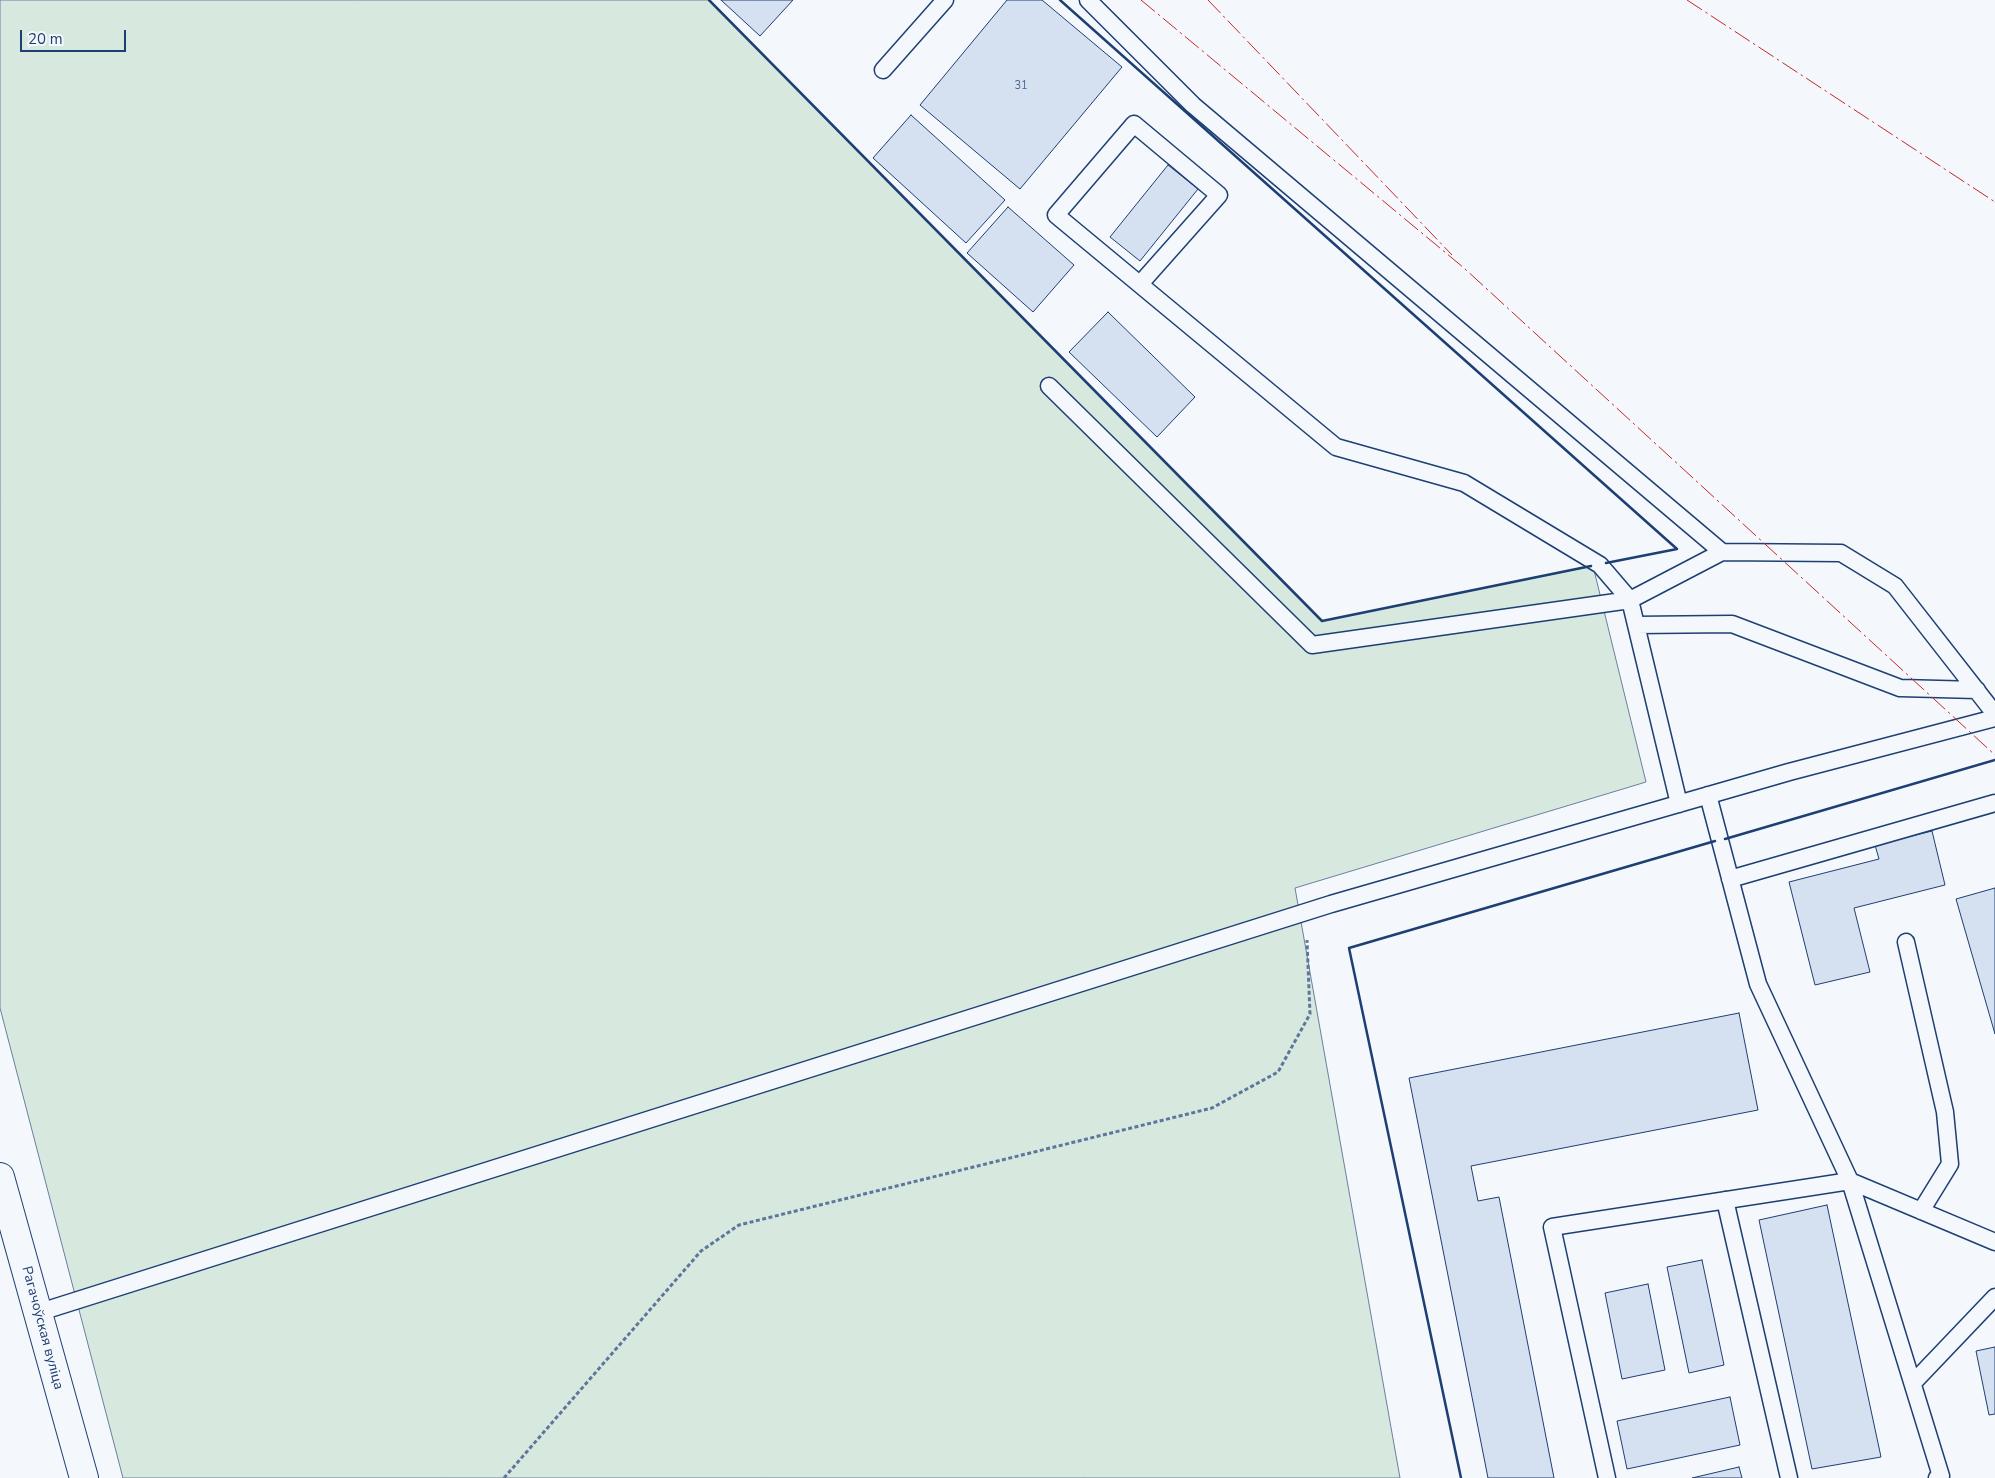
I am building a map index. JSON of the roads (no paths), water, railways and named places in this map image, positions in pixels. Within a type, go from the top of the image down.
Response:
[{"type":"main road","name":"Рагачоўская вуліца","points":[[0,1178],[84,1478]]},
{"type":"lane","points":[[882,70],[945,0]]},
{"type":"lane","points":[[1088,0],[1193,105],[1722,552]]},
{"type":"lane","points":[[1140,284],[1219,194],[1134,124],[1056,215],[1336,447],[1464,483],[1600,564],[1630,600],[1679,804]]},
{"type":"lane","points":[[1049,386],[1312,645],[1630,600],[1722,552],[1841,553],[1895,586],[1995,714]]},
{"type":"lane","points":[[1636,625],[1732,624],[1900,688],[1976,690]]},
{"type":"lane","points":[[38,1313],[1306,912],[1789,772],[1995,718]]},
{"type":"lane","points":[[1708,795],[1758,984],[1850,1181],[1941,1476],[1937,1478]]},
{"type":"lane","points":[[1730,878],[1995,803]]},
{"type":"lane","points":[[1906,942],[1945,1112],[1950,1164],[1922,1211]]},
{"type":"lane","points":[[1607,1478],[1552,1227],[1850,1181],[1995,1242]]},
{"type":"lane","points":[[1725,1200],[1790,1478]]},
{"type":"lane","points":[[1913,1383],[1995,1297]]}]
